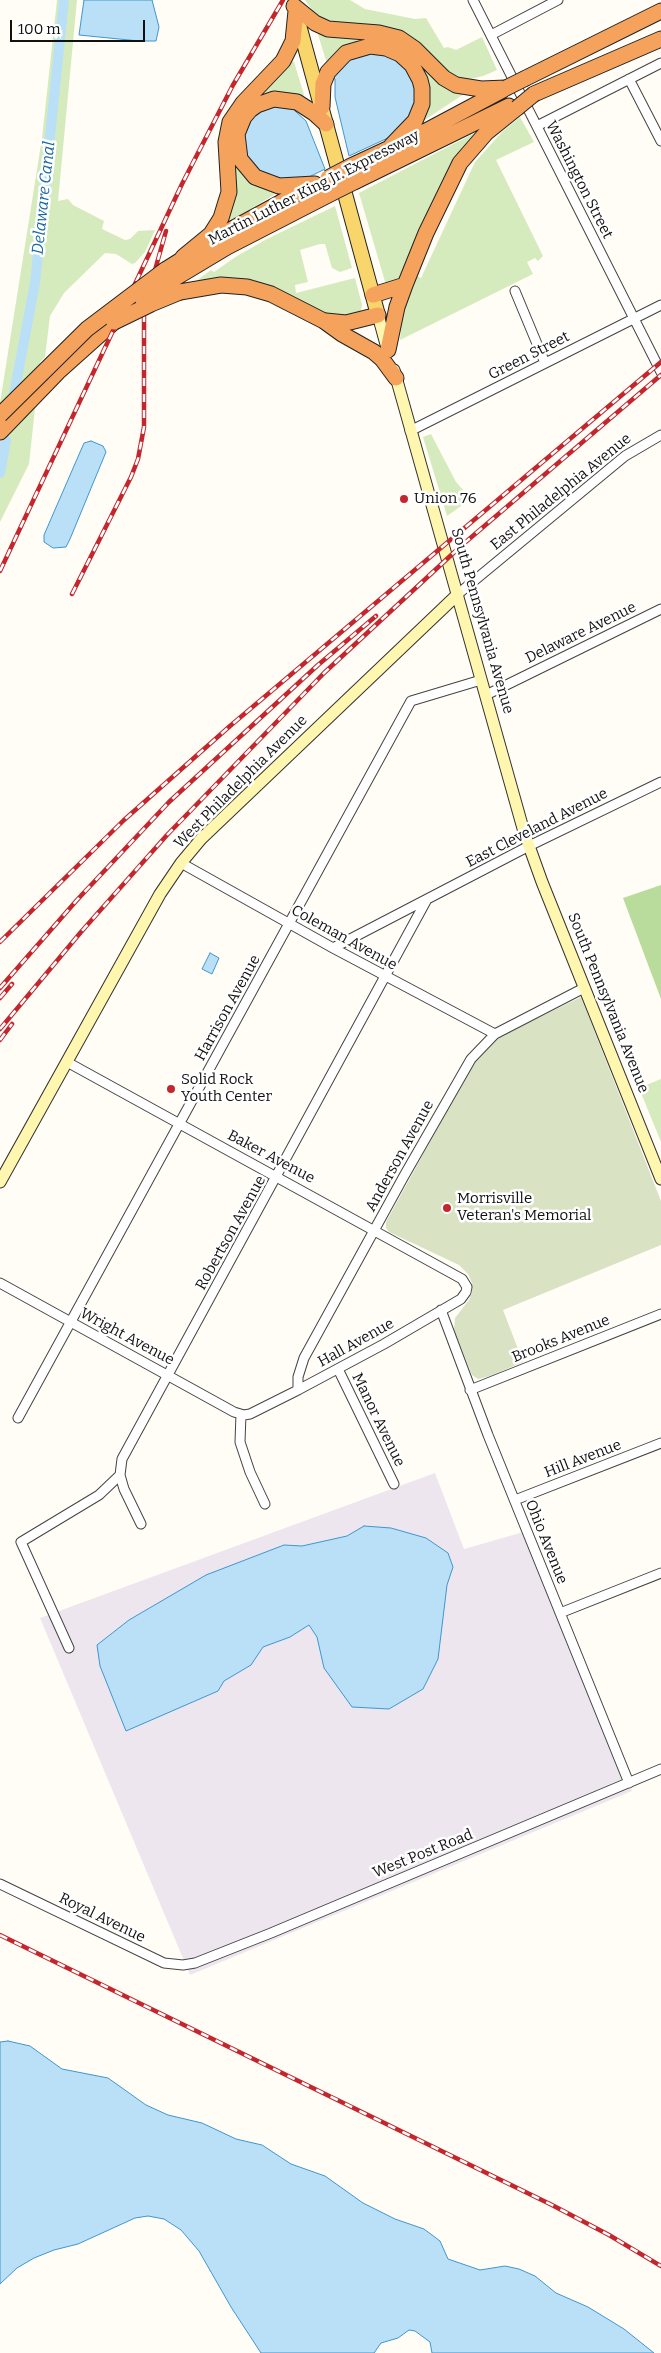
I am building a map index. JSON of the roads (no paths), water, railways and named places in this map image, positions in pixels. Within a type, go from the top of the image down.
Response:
[{"type":"highway","points":[[294,6],[315,23],[328,29],[379,33],[399,38],[415,49],[444,78],[456,85],[481,90],[506,88]]},
{"type":"highway","points":[[183,258],[210,234],[221,218],[229,192],[226,142],[230,122],[243,103],[283,61],[293,41],[294,6]]},
{"type":"highway","name":"Martin Luther King Jr. Expressway","points":[[172,280],[183,258],[322,181],[391,146],[457,116],[506,88],[661,11]]},
{"type":"highway","points":[[388,350],[405,285],[429,225],[460,163],[486,132],[516,106],[534,94],[661,39]]},
{"type":"highway","points":[[322,107],[323,84],[328,72],[346,53],[370,46],[386,48],[400,54],[412,65],[420,80],[422,104],[415,120],[391,146]]},
{"type":"highway","points":[[322,181],[279,186],[255,177],[240,159],[238,134],[244,117],[250,110],[266,101],[274,99],[297,102],[314,113],[326,124]]},
{"type":"highway","name":"Martin Luther King Jr. Expressway","points":[[0,415],[88,329],[233,243],[356,181],[516,106]]},
{"type":"highway","points":[[0,432],[58,372],[114,322],[172,280],[208,286],[247,287],[283,299],[324,321],[342,334],[374,352],[396,378]]},
{"type":"highway","points":[[373,295],[405,285]]},
{"type":"highway","points":[[324,321],[346,323],[378,315]]},
{"type":"main road","name":"South Pennsylvania Avenue","points":[[294,6],[410,431],[458,594],[524,832],[531,845],[542,882],[661,1179]]},
{"type":"main road","name":"West Philadelphia Avenue","points":[[0,1182],[160,894],[181,863],[201,839],[458,594]]},
{"type":"street","name":"Washington Street","points":[[473,0],[661,372]]},
{"type":"street","points":[[491,35],[558,0]]},
{"type":"street","points":[[537,126],[661,63]]},
{"type":"street","points":[[629,79],[661,141]]},
{"type":"street","points":[[514,290],[545,363]]},
{"type":"street","name":"Green Street","points":[[410,431],[661,305]]},
{"type":"street","name":"East Philadelphia Avenue","points":[[458,594],[625,456],[661,435]]},
{"type":"street","name":"Delaware Avenue","points":[[486,695],[661,609]]},
{"type":"street","name":"Harrison Avenue","points":[[18,1418],[411,701],[481,680]]},
{"type":"street","name":"East Cleveland Avenue","points":[[332,948],[531,845],[661,782]]},
{"type":"street","name":"Coleman Avenue","points":[[181,863],[332,948],[495,1034]]},
{"type":"street","name":"Robertson Avenue","points":[[120,1475],[122,1459],[426,901]]},
{"type":"street","name":"Anderson Avenue","points":[[298,1390],[298,1377],[304,1358],[471,1059],[495,1034],[584,988]]},
{"type":"street","name":"Baker Avenue","points":[[67,1062],[375,1229],[462,1279]]},
{"type":"street","name":"Hall Avenue","points":[[241,1414],[250,1414],[298,1390],[442,1310],[465,1294],[467,1288],[462,1279]]},
{"type":"street","name":"Wright Avenue","points":[[0,1283],[241,1414]]},
{"type":"street","name":"Ohio Avenue","points":[[442,1310],[470,1390],[629,1783]]},
{"type":"street","name":"Brooks Avenue","points":[[470,1390],[661,1314]]},
{"type":"street","name":"Manor Avenue","points":[[338,1369],[394,1484]]},
{"type":"street","points":[[241,1414],[240,1442],[250,1472],[265,1504]]},
{"type":"street","name":"Hill Avenue","points":[[514,1500],[661,1444]]},
{"type":"street","points":[[70,1648],[22,1542],[99,1495],[120,1475],[124,1489],[141,1524]]},
{"type":"street","points":[[560,1612],[661,1573]]},
{"type":"street","name":"West Post Road","points":[[195,1963],[271,1933],[661,1769]]},
{"type":"street","name":"Royal Avenue","points":[[0,1884],[164,1963],[176,1965],[195,1963]]},
{"type":"water","points":[[84,0],[152,0],[159,27],[156,41],[79,35]]},
{"type":"water","points":[[372,52],[392,56],[411,72],[417,94],[412,115],[401,129],[390,137],[349,156],[335,97],[335,79],[332,77],[350,57]]},
{"type":"water","points":[[277,105],[296,108],[295,111],[306,121],[325,169],[307,178],[292,181],[264,178],[247,162],[243,134],[248,123],[259,110]]},
{"type":"water","points":[[91,441],[103,446],[106,452],[66,547],[53,548],[44,542],[44,535],[84,443]]},
{"type":"water","points":[[210,953],[219,958],[212,974],[202,969]]},
{"type":"water","points":[[364,1526],[391,1528],[426,1538],[448,1553],[453,1567],[447,1585],[438,1659],[423,1689],[389,1709],[352,1707],[324,1668],[317,1637],[309,1625],[290,1637],[263,1647],[251,1665],[224,1681],[218,1691],[126,1731],[100,1666],[97,1645],[129,1620],[206,1575],[284,1545],[302,1546],[347,1536]]},
{"type":"water","points":[[8,2041],[30,2046],[62,2069],[108,2078],[146,2105],[168,2115],[202,2123],[236,2139],[262,2145],[291,2164],[325,2176],[363,2203],[395,2219],[424,2229],[440,2241],[448,2259],[480,2270],[505,2266],[519,2269],[535,2276],[556,2293],[588,2307],[624,2329],[654,2353],[432,2353],[430,2342],[415,2331],[409,2330],[398,2338],[381,2343],[374,2353],[261,2353],[231,2307],[199,2251],[181,2230],[164,2219],[148,2216],[135,2218],[78,2244],[54,2250],[34,2258],[17,2268],[0,2284],[0,2042]]},
{"type":"waterway","name":"Delaware Canal","points":[[14,394],[35,283],[64,0]]},
{"type":"waterway","name":"Delaware Canal","points":[[0,473],[6,440]]},
{"type":"railway","points":[[0,571],[182,184],[233,85],[283,0]]},
{"type":"railway","points":[[72,594],[131,477],[138,459],[144,427],[144,309],[166,231]]},
{"type":"railway","points":[[0,942],[124,820],[230,726],[661,362]]},
{"type":"railway","points":[[0,1029],[81,932],[167,835],[324,673],[461,546],[661,375]]},
{"type":"railway","points":[[0,988],[77,900],[169,802],[318,665],[376,616]]},
{"type":"railway","points":[[0,998],[12,984]]},
{"type":"railway","points":[[0,1040],[12,1024]]},
{"type":"railway","points":[[0,1935],[552,2205],[609,2235],[661,2266]]},
{"type":"place","name":"Union 76","points":[[404,499]]},
{"type":"place","name":"Solid Rock Youth Center","points":[[171,1089]]},
{"type":"place","name":"Morrisville Veteran's Memorial","points":[[447,1208]]}]
